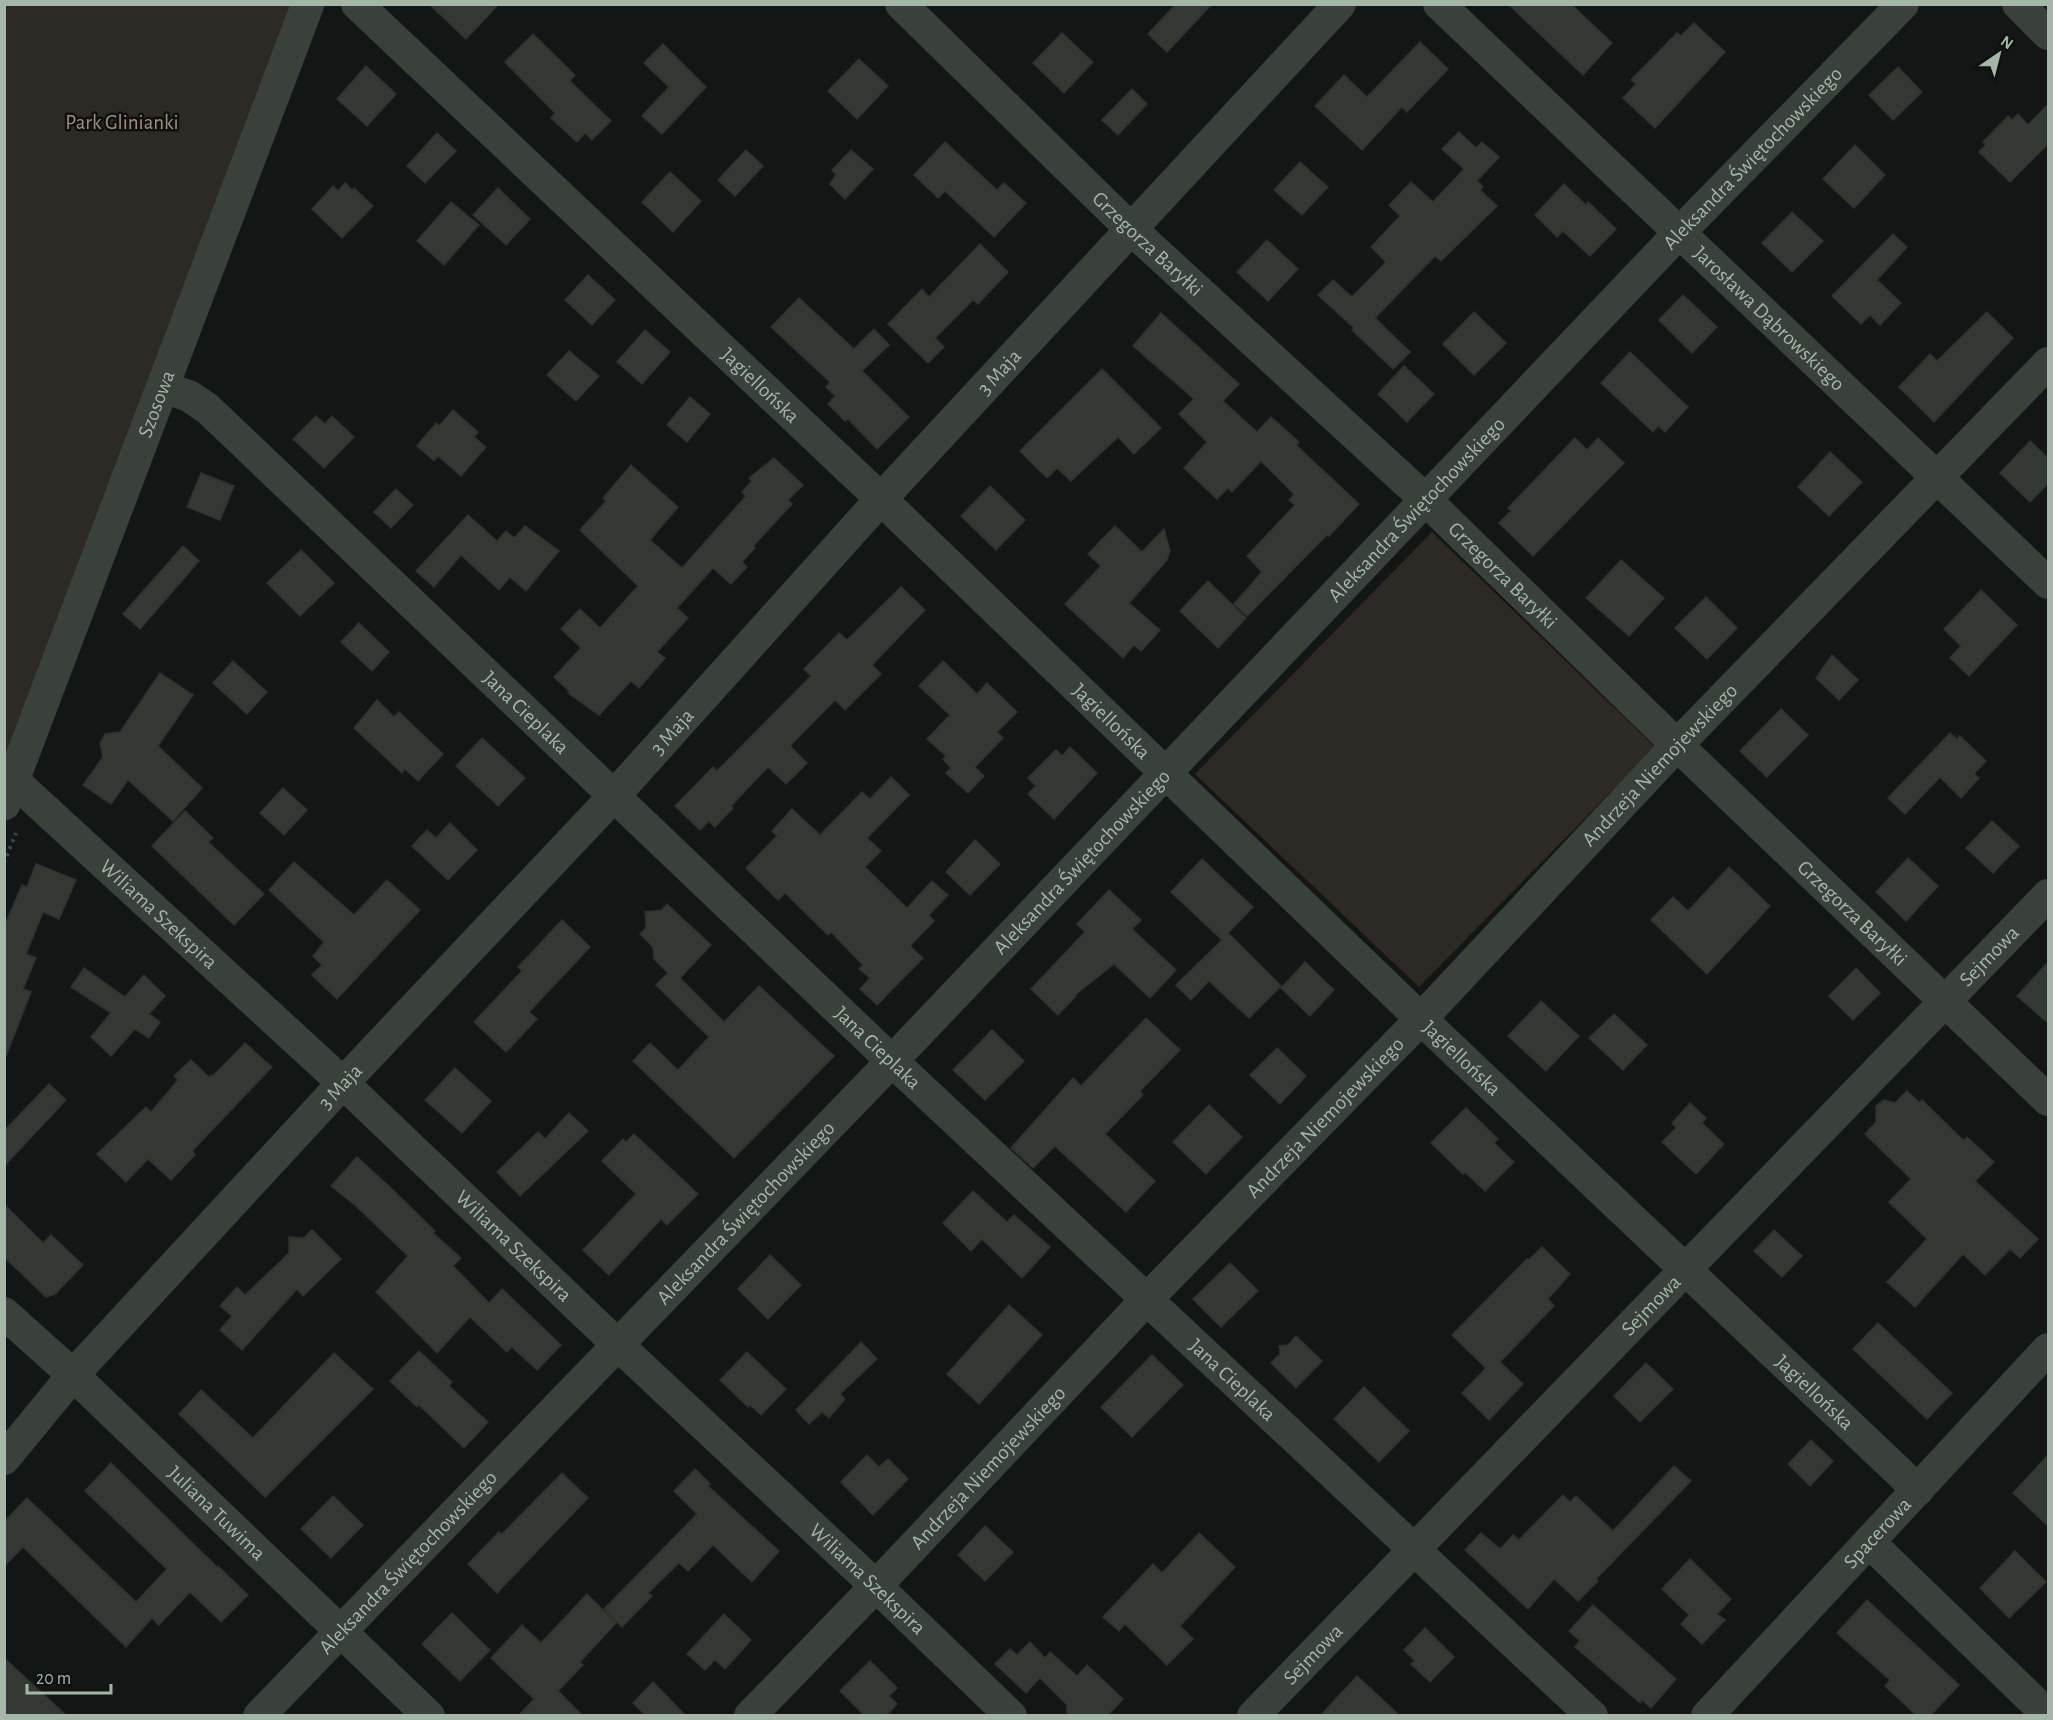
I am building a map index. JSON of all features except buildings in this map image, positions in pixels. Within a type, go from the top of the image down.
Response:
[{"type":"street","name":"Szosowa","points":[[9,792],[308,4]]},
{"type":"street","name":"Jagiellońska","points":[[357,4],[881,499],[1421,1019],[1918,1490]]},
{"type":"street","name":"Grzegorza Baryłki","points":[[901,4],[1131,228],[1425,499],[1677,745],[2049,1100]]},
{"type":"street","name":"3 Maja","points":[[4,1459],[73,1375],[343,1083],[613,797],[881,499],[1340,4]]},
{"type":"street","name":"Jarosława Dąbrowskiego","points":[[1439,4],[2049,583]]},
{"type":"street","name":"Aleksandra Świętochowskiego","points":[[259,1716],[1168,773],[1679,233],[1903,4]]},
{"type":"street","points":[[2018,4],[2049,34]]},
{"type":"street","name":"Andrzeja Niemojewskiego","points":[[750,1716],[1147,1299],[1421,1019],[1677,745],[2049,363]]},
{"type":"street","name":"Jana Cieplaka","points":[[163,387],[189,396],[208,409],[892,1061],[1592,1716]]},
{"type":"street","name":"Wiliama Szekspira","points":[[9,792],[343,1083],[1011,1716]]},
{"type":"street","name":"Sejmowa","points":[[1252,1716],[2049,895]]},
{"type":"street","name":"Juliana Tuwima","points":[[4,1313],[73,1375],[429,1716]]},
{"type":"street","name":"Spacerowa","points":[[1707,1716],[2049,1349]]},
{"type":"street","points":[[1869,1543],[2049,1715]]},
{"type":"green space","name":"Park Glinianki","points":[[4,5],[292,5],[4,759]]},
{"type":"green space","points":[[1432,532],[1655,747],[1419,987],[1195,774]]}]
